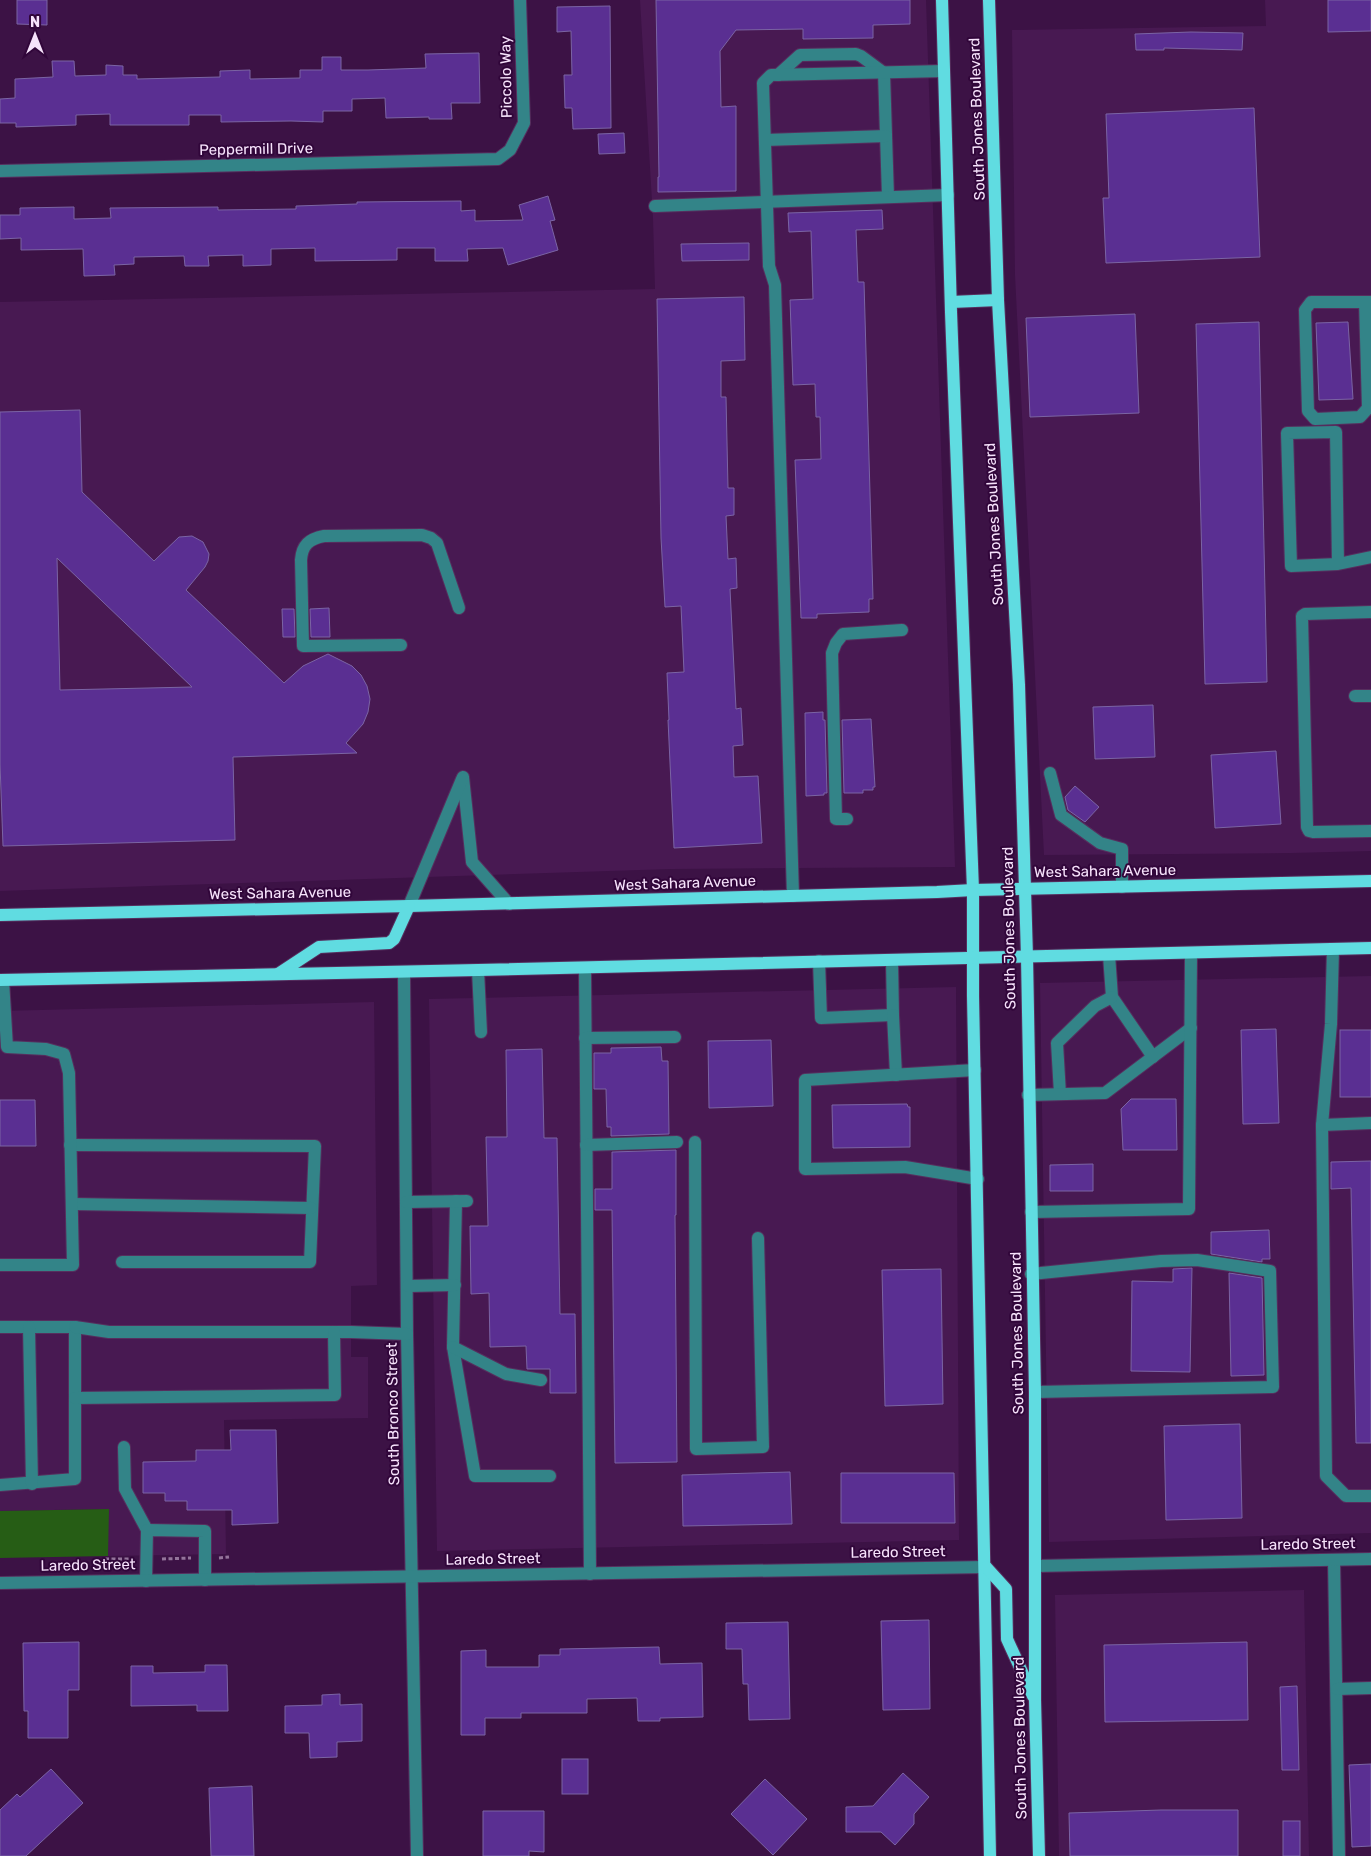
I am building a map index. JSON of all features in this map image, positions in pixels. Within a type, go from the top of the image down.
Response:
[{"type":"main road","name":"South Jones Boulevard","points":[[942,0],[951,302],[973,890],[990,1856]]},
{"type":"main road","name":"South Jones Boulevard","points":[[989,0],[998,300],[1019,679],[1027,957],[1034,1392],[1035,1700],[1039,1856]]},
{"type":"main road","points":[[951,302],[998,300]]},
{"type":"main road","name":"West Sahara Avenue","points":[[0,915],[509,904],[973,890],[1371,881]]},
{"type":"main road","points":[[278,974],[320,947],[389,943],[394,939],[409,906]]},
{"type":"main road","points":[[2,980],[585,968],[1371,948]]},
{"type":"main road","points":[[986,1567],[1006,1588],[1007,1639],[1035,1700]]},
{"type":"street","name":"Piccolo Way","points":[[510,150],[524,123],[520,0]]},
{"type":"street","points":[[778,75],[800,55],[856,54],[884,73]]},
{"type":"street","points":[[793,896],[776,285],[769,266],[763,83],[771,75],[944,71]]},
{"type":"street","points":[[884,73],[888,198]]},
{"type":"street","points":[[765,140],[886,136]]},
{"type":"street","name":"Peppermill Drive","points":[[0,171],[498,159],[510,150]]},
{"type":"street","points":[[655,206],[948,195]]},
{"type":"street","points":[[1311,302],[1368,302],[1368,408],[1360,417],[1315,419],[1308,410],[1305,310],[1311,302]]},
{"type":"street","points":[[1338,564],[1336,432],[1287,433],[1291,566],[1338,564],[1371,557]]},
{"type":"street","points":[[401,645],[303,646],[301,560],[302,550],[306,543],[324,536],[422,535],[431,538],[436,542],[459,608]]},
{"type":"street","points":[[1371,612],[1306,614],[1302,616],[1307,827],[1309,831],[1313,832],[1371,831]]},
{"type":"street","points":[[847,819],[836,819],[832,653],[836,643],[843,634],[902,630]]},
{"type":"street","points":[[1355,696],[1371,696]]},
{"type":"street","points":[[1050,773],[1061,815],[1100,843],[1122,849],[1122,887]]},
{"type":"street","points":[[409,906],[463,777],[472,862],[509,904]]},
{"type":"street","points":[[1333,949],[1331,1024],[1322,1125],[1326,1476],[1346,1496],[1371,1496]]},
{"type":"street","points":[[1032,1212],[1189,1209],[1191,952]]},
{"type":"street","points":[[1109,954],[1112,997],[1153,1057]]},
{"type":"street","points":[[892,960],[896,1075]]},
{"type":"street","points":[[819,961],[821,1018],[893,1015]]},
{"type":"street","points":[[585,968],[590,1574]]},
{"type":"street","points":[[478,970],[481,1032]]},
{"type":"street","name":"South Bronco Street","points":[[404,972],[407,1334],[417,1856]]},
{"type":"street","points":[[0,1265],[73,1265],[69,1073],[64,1054],[46,1049],[4,1047],[2,980]]},
{"type":"street","points":[[1060,1094],[1057,1044],[1095,1006],[1112,997]]},
{"type":"street","points":[[1028,1095],[1105,1093],[1191,1028]]},
{"type":"street","points":[[585,1038],[675,1037]]},
{"type":"street","points":[[975,1070],[805,1080],[805,1169],[905,1167],[978,1178]]},
{"type":"street","points":[[1322,1125],[1371,1123]]},
{"type":"street","points":[[586,1145],[677,1142]]},
{"type":"street","points":[[695,1142],[696,1449],[763,1447],[758,1238]]},
{"type":"street","points":[[70,1145],[315,1146],[310,1262],[122,1262]]},
{"type":"street","points":[[406,1202],[462,1202],[453,1302],[454,1348],[475,1476],[550,1476]]},
{"type":"street","points":[[72,1204],[311,1208]]},
{"type":"street","points":[[1032,1274],[1161,1261],[1197,1260],[1270,1270],[1273,1387],[1034,1392]]},
{"type":"street","points":[[408,1286],[455,1285]]},
{"type":"street","points":[[29,1327],[32,1484]]},
{"type":"street","points":[[0,1328],[75,1327],[109,1332],[334,1332],[407,1334]]},
{"type":"street","points":[[0,1485],[75,1480],[75,1327]]},
{"type":"street","points":[[75,1398],[335,1395],[334,1332]]},
{"type":"street","points":[[454,1348],[506,1374],[540,1380]]},
{"type":"street","points":[[124,1447],[124,1489],[147,1530],[146,1581]]},
{"type":"street","points":[[147,1530],[205,1531],[205,1580]]},
{"type":"street","name":"Laredo Street","points":[[1035,1566],[1371,1559]]},
{"type":"street","points":[[1334,1560],[1339,1856]]},
{"type":"street","name":"Laredo Street","points":[[0,1583],[986,1567]]},
{"type":"street","points":[[1336,1689],[1371,1688]]},
{"type":"path","points":[[105,1560],[229,1557]]},
{"type":"shaded area","points":[[640,0],[926,0],[955,867],[671,869],[0,891],[0,302],[655,289],[653,218]]},
{"type":"shaded area","points":[[1265,0],[1371,0],[1371,851],[1044,855],[1015,275],[1012,30],[1266,26]]},
{"type":"shaded area","points":[[1371,976],[1371,1533],[1049,1542],[1040,983]]},
{"type":"shaded area","points":[[956,987],[959,1540],[437,1551],[429,999]]},
{"type":"shaded area","points":[[374,1002],[377,1285],[351,1286],[351,1357],[368,1357],[368,1418],[224,1420],[226,1554],[108,1556],[108,1509],[0,1511],[0,1011]]},
{"type":"shaded area","points":[[1304,1590],[1309,1856],[1059,1856],[1055,1595]]},
{"type":"green space","points":[[109,1509],[108,1556],[0,1558],[0,1511]]},
{"type":"building","points":[[17,0],[47,0],[47,25],[17,24]]},
{"type":"building","points":[[656,0],[910,0],[910,24],[873,25],[873,38],[803,39],[803,29],[736,30],[720,51],[721,107],[736,106],[736,191],[658,192]]},
{"type":"building","points":[[1328,0],[1371,0],[1371,31],[1328,32]]},
{"type":"building","points":[[610,6],[611,128],[573,129],[572,108],[565,108],[564,75],[572,75],[571,31],[557,32],[557,7]]},
{"type":"building","points":[[1243,33],[1242,50],[1164,48],[1164,50],[1136,50],[1135,34]]},
{"type":"building","points":[[479,53],[480,103],[451,103],[452,119],[429,119],[429,117],[386,118],[385,98],[352,99],[352,111],[323,111],[323,122],[221,122],[221,115],[189,115],[189,125],[110,125],[110,114],[76,115],[76,125],[16,127],[16,123],[0,123],[0,99],[15,98],[15,79],[53,77],[52,61],[74,61],[75,76],[106,75],[106,65],[123,66],[123,75],[137,75],[137,79],[220,77],[220,71],[250,70],[250,79],[300,78],[300,70],[322,70],[322,57],[341,57],[341,70],[368,70],[426,68],[425,54]]},
{"type":"building","points":[[1254,108],[1260,257],[1106,263],[1103,198],[1109,198],[1106,114]]},
{"type":"building","points":[[624,133],[625,153],[599,154],[598,134]]},
{"type":"building","points":[[548,196],[555,220],[550,221],[558,250],[508,265],[503,248],[467,249],[468,261],[435,261],[435,248],[397,248],[397,260],[315,261],[315,248],[271,249],[271,265],[243,266],[243,255],[208,256],[209,266],[185,266],[184,256],[134,257],[134,264],[114,265],[115,275],[84,276],[83,249],[21,250],[21,238],[0,239],[0,215],[20,215],[20,208],[74,207],[74,219],[111,218],[110,208],[218,207],[218,210],[296,209],[296,206],[357,204],[357,202],[461,201],[461,211],[475,210],[475,221],[523,220],[519,205]]},
{"type":"building","points":[[882,210],[883,229],[856,230],[858,282],[864,282],[873,599],[869,599],[869,612],[817,614],[817,618],[801,618],[795,460],[821,459],[820,417],[816,417],[815,384],[793,385],[790,300],[813,299],[811,231],[789,232],[788,213]]},
{"type":"building","points":[[749,243],[749,260],[682,261],[681,244]]},
{"type":"building","points":[[744,297],[745,360],[721,361],[721,397],[726,397],[728,488],[734,488],[734,515],[726,516],[728,559],[736,558],[737,588],[730,589],[736,709],[741,708],[743,745],[733,746],[734,777],[758,776],[762,843],[674,848],[667,673],[684,672],[681,606],[665,607],[661,538],[657,299]]},
{"type":"building","points":[[1135,314],[1139,413],[1030,417],[1026,318]]},
{"type":"building","points":[[1259,322],[1267,682],[1205,684],[1196,324]]},
{"type":"building","points":[[1348,322],[1353,399],[1319,400],[1316,323]]},
{"type":"building","points":[[80,410],[82,492],[154,561],[179,537],[192,536],[203,542],[209,554],[208,561],[186,590],[284,683],[303,666],[328,654],[352,666],[361,675],[367,686],[370,699],[368,712],[363,724],[346,743],[357,753],[233,757],[235,840],[3,846],[0,764],[0,412]],"holes":[[[57,558],[192,687],[60,690]]]},
{"type":"building","points":[[329,608],[330,637],[311,637],[310,609]]},
{"type":"building","points":[[282,609],[294,609],[295,637],[283,637]]},
{"type":"building","points":[[1153,705],[1155,757],[1095,759],[1093,707]]},
{"type":"building","points":[[823,712],[823,720],[825,720],[827,793],[824,793],[824,795],[806,796],[805,713]]},
{"type":"building","points":[[871,719],[875,787],[873,787],[873,790],[863,790],[863,793],[844,793],[842,720]]},
{"type":"building","points":[[1276,751],[1281,824],[1215,828],[1211,755]]},
{"type":"building","points":[[1075,786],[1099,807],[1085,822],[1068,810],[1065,797]]},
{"type":"building","points":[[1276,1029],[1279,1123],[1243,1124],[1241,1030]]},
{"type":"building","points":[[1340,1030],[1371,1030],[1371,1097],[1340,1097]]},
{"type":"building","points":[[771,1040],[773,1106],[709,1108],[708,1041]]},
{"type":"building","points":[[661,1047],[662,1061],[668,1061],[669,1134],[611,1136],[611,1127],[607,1127],[606,1089],[594,1089],[594,1053],[611,1053],[611,1048]]},
{"type":"building","points":[[542,1049],[544,1138],[557,1138],[560,1314],[575,1314],[576,1393],[550,1393],[550,1369],[527,1369],[526,1346],[490,1347],[489,1293],[471,1294],[470,1226],[488,1226],[486,1137],[507,1137],[506,1050]]},
{"type":"building","points":[[1131,1099],[1176,1099],[1177,1150],[1123,1150],[1121,1109]]},
{"type":"building","points":[[0,1100],[35,1100],[36,1146],[0,1146]]},
{"type":"building","points":[[907,1104],[910,1107],[910,1147],[833,1148],[832,1105]]},
{"type":"building","points":[[676,1150],[677,1462],[615,1463],[612,1210],[595,1210],[595,1189],[612,1189],[612,1152]]},
{"type":"building","points":[[1371,1161],[1371,1443],[1356,1443],[1351,1188],[1331,1189],[1331,1162]]},
{"type":"building","points":[[1093,1164],[1093,1191],[1050,1191],[1050,1165]]},
{"type":"building","points":[[1269,1230],[1270,1259],[1262,1259],[1262,1262],[1211,1254],[1211,1232]]},
{"type":"building","points":[[1192,1268],[1190,1372],[1131,1371],[1132,1281],[1173,1282],[1173,1269]]},
{"type":"building","points":[[941,1269],[943,1404],[885,1406],[882,1270]]},
{"type":"building","points":[[1229,1273],[1262,1278],[1264,1375],[1231,1376]]},
{"type":"building","points":[[1240,1424],[1242,1518],[1166,1520],[1164,1426]]},
{"type":"building","points":[[230,1430],[276,1430],[278,1523],[232,1525],[232,1510],[187,1510],[187,1501],[165,1501],[165,1493],[143,1493],[143,1462],[196,1461],[196,1450],[231,1450]]},
{"type":"building","points":[[790,1472],[792,1524],[683,1526],[682,1475]]},
{"type":"building","points":[[841,1473],[954,1473],[955,1523],[841,1523]]},
{"type":"building","points":[[929,1620],[930,1709],[883,1710],[881,1621]]},
{"type":"building","points":[[788,1622],[790,1719],[749,1720],[748,1684],[743,1684],[742,1649],[726,1649],[726,1623]]},
{"type":"building","points":[[79,1642],[79,1690],[68,1690],[68,1738],[28,1738],[28,1711],[24,1711],[23,1643]]},
{"type":"building","points":[[1247,1642],[1248,1720],[1105,1722],[1104,1645]]},
{"type":"building","points":[[659,1647],[660,1664],[702,1663],[703,1717],[660,1718],[660,1721],[638,1721],[637,1698],[587,1699],[587,1713],[521,1713],[521,1718],[485,1718],[485,1735],[461,1735],[461,1651],[486,1650],[486,1667],[539,1667],[539,1655],[560,1655],[560,1649]]},
{"type":"building","points":[[205,1665],[227,1665],[228,1711],[197,1711],[197,1705],[131,1706],[131,1666],[153,1666],[153,1673],[205,1672]]},
{"type":"building","points":[[1297,1686],[1299,1770],[1282,1770],[1280,1687]]},
{"type":"building","points":[[340,1694],[340,1705],[362,1704],[362,1741],[337,1742],[337,1757],[310,1758],[309,1733],[285,1733],[285,1706],[322,1705],[322,1695]]},
{"type":"building","points":[[562,1759],[588,1759],[588,1794],[562,1794]]},
{"type":"building","points":[[1371,1764],[1371,1846],[1352,1847],[1349,1765]]},
{"type":"building","points":[[51,1769],[83,1803],[26,1856],[0,1856],[0,1810],[17,1794],[20,1797]]},
{"type":"building","points":[[903,1773],[929,1797],[914,1814],[914,1824],[895,1845],[881,1832],[846,1832],[846,1807],[873,1806]]},
{"type":"building","points":[[765,1779],[807,1819],[773,1855],[731,1814]]},
{"type":"building","points":[[252,1786],[254,1856],[211,1856],[209,1788]]},
{"type":"building","points":[[1238,1810],[1238,1856],[1070,1856],[1069,1813]]},
{"type":"building","points":[[483,1811],[544,1811],[544,1852],[529,1851],[529,1856],[483,1856]]},
{"type":"building","points":[[1283,1821],[1300,1821],[1300,1856],[1283,1856]]}]
